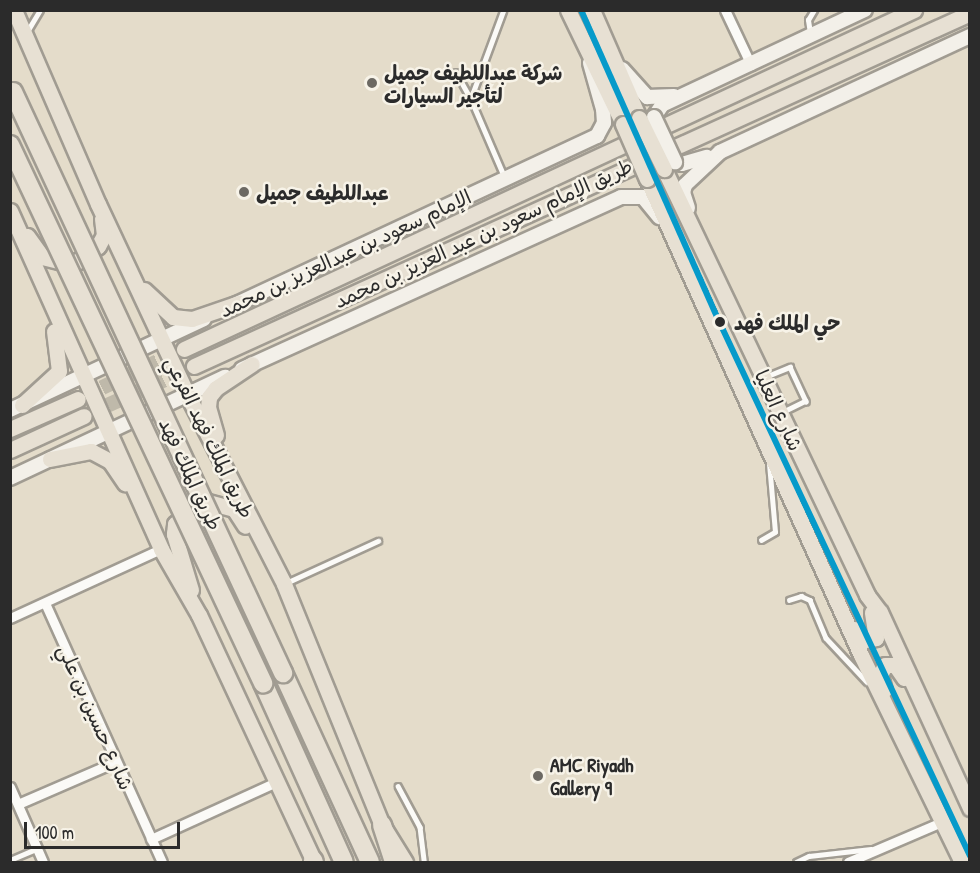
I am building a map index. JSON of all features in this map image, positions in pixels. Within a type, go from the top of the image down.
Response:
[{"type":"highway","name":"طريق الملك فهد","points":[[12,89],[370,862]]},
{"type":"highway","name":"طريق الملك فهد","points":[[10,145],[263,683],[344,862]]},
{"type":"highway","points":[[382,825],[394,862]]},
{"type":"main road","name":"طريق الملك فهد الفرعي","points":[[14,10],[98,204],[188,396],[282,580],[382,825],[405,862]]},
{"type":"main road","name":"شارع العليا","points":[[568,10],[623,124],[839,606],[962,862]]},
{"type":"main road","name":"شارع العليا","points":[[592,10],[604,45],[647,118],[700,241],[867,596],[880,612],[969,808]]},
{"type":"main road","name":"طريق الإمام سعود بن عبد العزيز بن محمد","points":[[184,349],[914,10]]},
{"type":"main road","name":"طريق الإمام سعود بن عبد العزيز بن محمد","points":[[194,366],[969,13]]},
{"type":"main road","points":[[12,214],[42,257],[66,263],[89,255],[101,241],[103,223],[98,204]]},
{"type":"main road","points":[[12,214],[45,296],[109,430],[161,549],[199,615],[314,862]]},
{"type":"main road","points":[[131,273],[154,302],[173,317],[192,319],[239,303]]},
{"type":"main road","points":[[16,407],[59,371],[60,354],[45,296]]},
{"type":"main road","points":[[227,472],[208,407],[209,397],[216,388],[252,364]]},
{"type":"main road","points":[[10,429],[78,399]]},
{"type":"main road","points":[[10,450],[84,416]]},
{"type":"main road","points":[[50,459],[91,451],[101,455],[142,505]]},
{"type":"main road","points":[[199,615],[174,534],[175,524],[192,509],[208,502],[234,509],[282,580]]},
{"type":"main road","points":[[839,606],[861,641],[871,641],[877,631],[867,596]]},
{"type":"main road","points":[[893,715],[880,675],[885,664],[895,665],[921,704]]},
{"type":"street","points":[[725,10],[751,65]]},
{"type":"street","points":[[647,118],[662,105],[697,92],[865,10]]},
{"type":"street","points":[[669,166],[692,162],[720,152],[969,36]]},
{"type":"street","points":[[604,45],[637,89],[648,97],[697,92]]},
{"type":"street","name":"الإمام سعود بن عبدالعزيز بن محمد","points":[[16,407],[597,136],[604,123],[603,109],[587,49]]},
{"type":"street","points":[[700,241],[683,193],[690,177],[720,152]]},
{"type":"street","points":[[10,478],[252,364],[621,197],[643,197],[678,246]]},
{"type":"street","points":[[10,618],[161,549]]},
{"type":"street","name":"شارع حسين بن علي","points":[[45,603],[162,862]]},
{"type":"street","points":[[18,804],[115,762]]},
{"type":"street","points":[[151,839],[276,782]]},
{"type":"street","points":[[10,787],[43,862]]},
{"type":"street","points":[[848,862],[942,822]]},
{"type":"lane","points":[[25,35],[40,10]]},
{"type":"lane","points":[[471,99],[504,10]]},
{"type":"lane","points":[[810,37],[808,20],[814,10]]},
{"type":"lane","points":[[456,72],[471,99],[505,178]]},
{"type":"lane","points":[[764,378],[790,367],[806,401],[781,414]]},
{"type":"lane","points":[[761,540],[775,532],[769,451]]},
{"type":"lane","points":[[282,580],[378,541]]},
{"type":"lane","points":[[789,600],[801,596],[810,600],[826,638],[882,698]]},
{"type":"lane","points":[[398,786],[420,827],[424,862]]},
{"type":"lane","points":[[796,862],[809,856],[880,848]]},
{"type":"lane","points":[[10,861],[36,849]]},
{"type":"tunnel","points":[[81,397],[181,350]]},
{"type":"tunnel","points":[[87,414],[194,366]]},
{"type":"transit line","points":[[581,10],[718,319],[970,856]]},
{"type":"place","name":"شركة عبداللطيف جميل لتأجير السيارات","points":[[372,83]]},
{"type":"place","name":"عبداللطيف جميل","points":[[244,192]]},
{"type":"place","name":"حي الملك فهد","points":[[720,322]]},
{"type":"place","name":"AMC Riyadh Gallery 9","points":[[538,776]]}]
